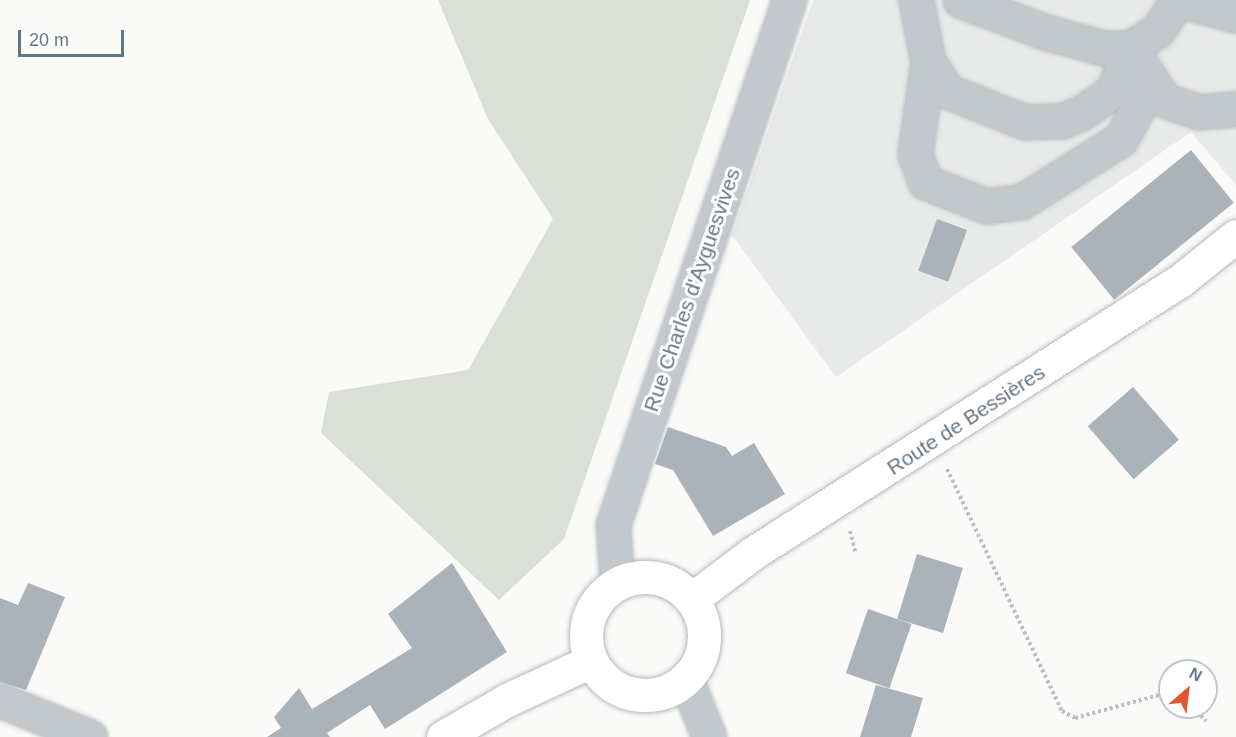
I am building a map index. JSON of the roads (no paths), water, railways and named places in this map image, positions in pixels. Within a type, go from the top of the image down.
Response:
[{"type":"main road","name":"Route de Bessières","points":[[692,599],[753,553],[934,441],[1181,280],[1236,236]]},
{"type":"main road","points":[[643,576],[665,579],[692,599],[702,616],[705,637],[696,667],[686,680],[671,690],[650,695],[620,690],[602,678],[591,661],[586,625],[592,608],[617,583],[643,576]]},
{"type":"main road","points":[[442,737],[591,661]]},
{"type":"street","name":"Rue Charles d'Ayguesvives","points":[[617,583],[613,525],[789,0]]},
{"type":"street","points":[[916,0],[928,61],[915,154],[925,182],[986,206],[1021,202],[1121,139],[1138,107],[1130,48]]},
{"type":"street","points":[[960,0],[1046,32],[1103,48],[1130,48],[1157,31],[1178,0],[1236,15]]},
{"type":"street","points":[[928,61],[947,91],[1025,122],[1062,121],[1113,91],[1130,48]]},
{"type":"street","points":[[1130,48],[1164,100],[1198,112],[1236,108]]},
{"type":"street","points":[[686,680],[709,737]]},
{"type":"street","points":[[0,699],[90,737]]}]
